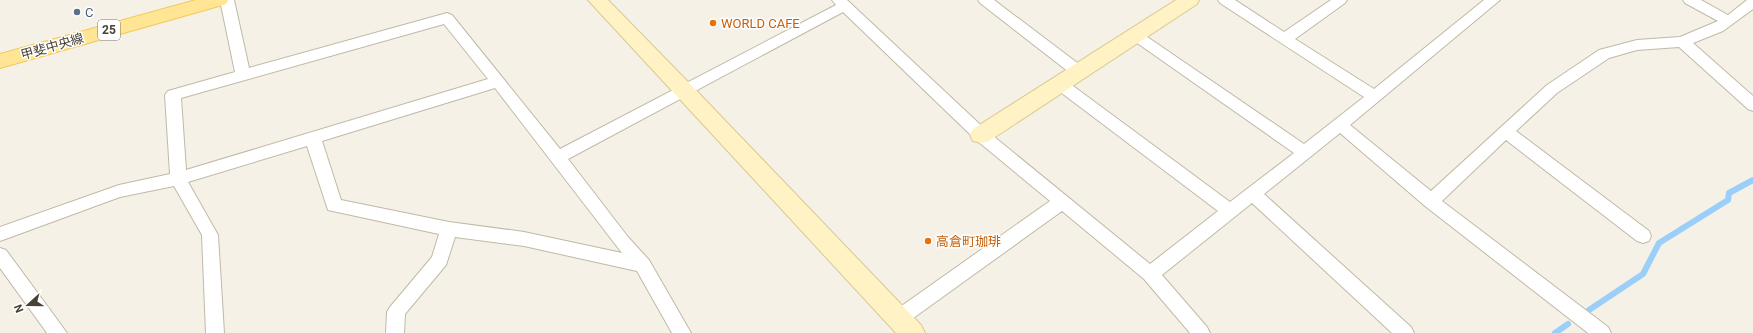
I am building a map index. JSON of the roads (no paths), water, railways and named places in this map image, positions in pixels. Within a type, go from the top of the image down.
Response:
[{"type":"main road","name":"甲斐中央線","points":[[0,61],[219,0]]},
{"type":"street","points":[[226,0],[243,75]]},
{"type":"street","points":[[597,0],[685,91],[905,326],[1062,202]]},
{"type":"street","points":[[985,0],[1079,72]]},
{"type":"street","points":[[982,135],[1190,0]]},
{"type":"street","points":[[1225,0],[1374,97]]},
{"type":"street","points":[[1284,39],[1340,0]]},
{"type":"street","points":[[1150,274],[1340,125],[1493,0]]},
{"type":"street","points":[[1690,0],[1729,22]]},
{"type":"street","points":[[1431,201],[1552,89],[1604,54],[1637,45],[1682,42],[1718,28],[1729,22],[1753,2]]},
{"type":"street","points":[[558,157],[685,91],[842,3],[982,135],[1150,274],[1201,333]]},
{"type":"street","points":[[215,333],[210,235],[178,179],[173,95],[447,18],[558,157],[622,242],[643,265],[682,333]]},
{"type":"street","points":[[1135,35],[1304,152]]},
{"type":"street","points":[[1682,42],[1753,105]]},
{"type":"street","points":[[0,234],[119,191],[178,179],[498,82]]},
{"type":"street","points":[[1060,84],[1230,211]]},
{"type":"street","points":[[1340,125],[1431,201],[1602,333]]},
{"type":"street","points":[[1505,131],[1643,236]]},
{"type":"street","points":[[313,139],[334,205],[449,229],[524,239],[643,265]]},
{"type":"street","points":[[1252,193],[1405,333]]},
{"type":"street","points":[[395,333],[396,312],[440,260],[449,229]]},
{"type":"street","points":[[0,255],[58,333]]},
{"type":"waterway","points":[[1589,310],[1643,274],[1659,243],[1728,200],[1729,193],[1753,180]]},
{"type":"waterway","points":[[1555,333],[1568,324]]},
{"type":"place","name":"C","points":[[77,12]]},
{"type":"place","name":"WORLD CAFE","points":[[713,23]]},
{"type":"place","name":"高倉町珈琲","points":[[928,241]]}]
